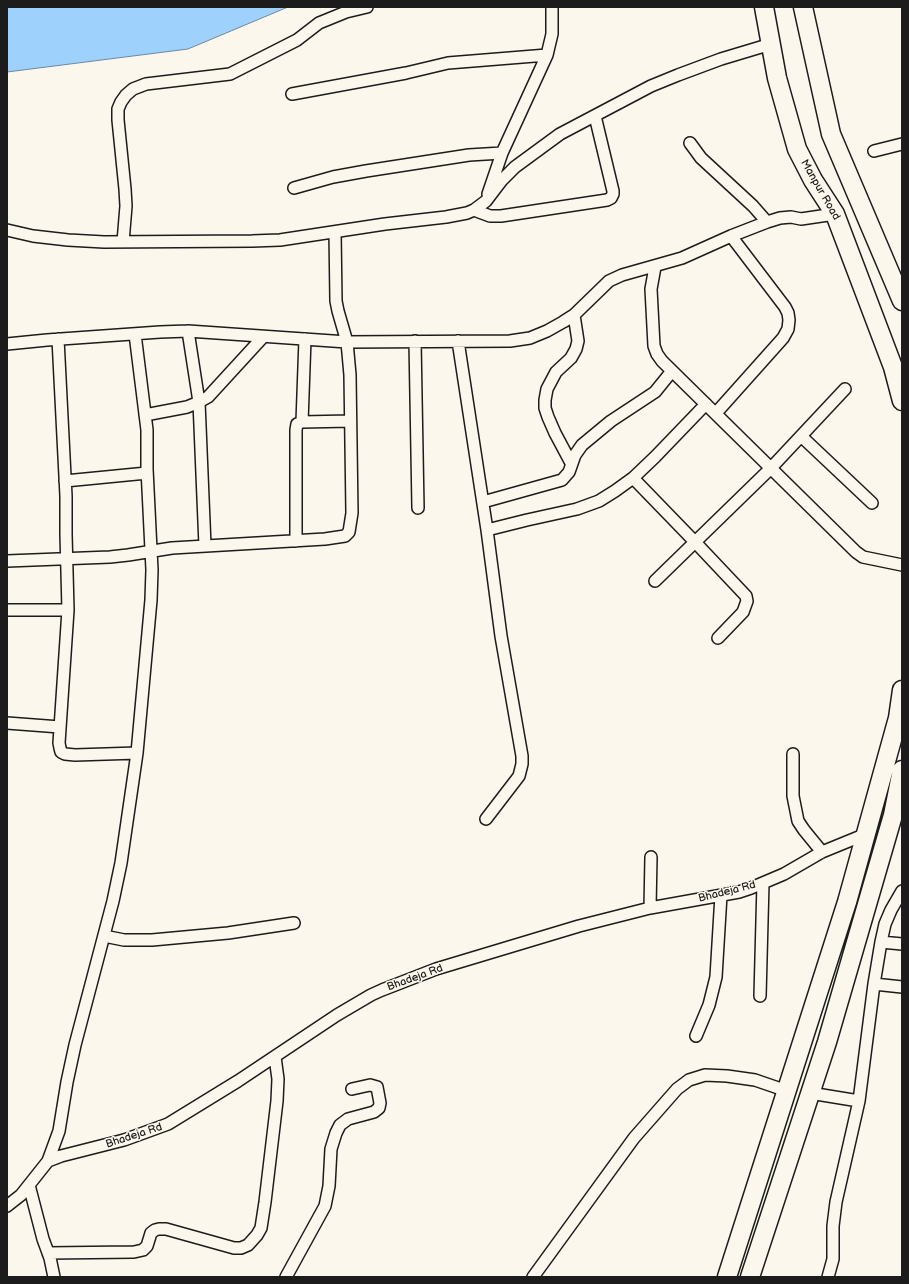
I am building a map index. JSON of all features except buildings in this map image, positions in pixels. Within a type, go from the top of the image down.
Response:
[{"type":"main road","name":"Manpur Road","points":[[764,7],[779,86],[797,150],[813,180],[836,214],[898,366],[902,401]]},
{"type":"main road","points":[[803,7],[831,134],[902,301]]},
{"type":"main road","points":[[727,1277],[847,902],[898,718],[902,690]]},
{"type":"main road","points":[[750,1277],[827,1042],[897,817],[902,770]]},
{"type":"street","points":[[123,242],[126,206],[118,109],[126,95],[133,89],[146,84],[230,74],[297,40],[319,22],[346,12],[367,7]]},
{"type":"street","points":[[486,201],[502,153],[547,55],[552,34],[552,7]]},
{"type":"street","points":[[811,42],[813,7]]},
{"type":"street","points":[[7,230],[33,236],[68,240],[123,242],[252,241],[280,240],[385,224],[458,215],[474,210],[486,201],[505,177],[523,160],[560,134],[651,86],[721,58],[771,44]]},
{"type":"street","points":[[292,94],[406,73],[448,63],[547,55]]},
{"type":"street","points":[[474,210],[490,216],[502,216],[607,200],[611,198],[613,191],[595,116]]},
{"type":"street","points":[[690,143],[701,158],[753,206],[767,222]]},
{"type":"street","points":[[874,152],[902,144]]},
{"type":"street","points":[[294,188],[327,178],[359,172],[469,155],[502,153]]},
{"type":"street","points":[[7,344],[58,339],[188,331],[347,342],[510,341],[530,338],[548,331],[574,315],[609,281],[622,275],[655,267],[682,258],[731,236],[780,218],[792,217],[801,219],[836,214]]},
{"type":"street","points":[[7,561],[128,555],[172,548],[336,538],[345,536],[349,532],[352,513],[350,375],[347,342],[336,302],[335,232]]},
{"type":"street","points":[[716,413],[783,338],[788,329],[789,320],[785,307],[731,236]]},
{"type":"street","points":[[655,267],[651,288],[654,346],[657,354],[672,371],[856,552],[863,557],[902,565]]},
{"type":"street","points":[[571,463],[548,417],[545,408],[545,400],[547,389],[556,372],[571,358],[576,349],[578,341],[574,315]]},
{"type":"street","points":[[188,331],[199,402],[205,546]]},
{"type":"street","points":[[7,1206],[21,1195],[48,1161],[59,1130],[72,1056],[113,901],[121,863],[137,753],[151,600],[147,430],[135,334]]},
{"type":"street","points":[[145,415],[175,410],[199,402],[208,397],[263,337]]},
{"type":"street","points":[[58,339],[65,480],[68,610],[60,727],[60,748],[61,752],[65,754],[75,755],[137,753]]},
{"type":"street","points":[[302,422],[305,339]]},
{"type":"street","points":[[414,341],[418,508]]},
{"type":"street","points":[[458,341],[522,764],[519,776],[486,819]]},
{"type":"street","points":[[483,502],[562,480],[569,472],[571,463],[582,445],[611,421],[655,392],[672,371]]},
{"type":"street","points":[[655,581],[771,468],[845,389]]},
{"type":"street","points":[[487,530],[589,506],[615,491],[633,478],[706,404]]},
{"type":"street","points":[[296,541],[297,424],[302,422],[350,421]]},
{"type":"street","points":[[801,436],[872,503]]},
{"type":"street","points":[[65,480],[147,473]]},
{"type":"street","points":[[633,478],[746,596],[747,601],[743,612],[718,638]]},
{"type":"street","points":[[7,610],[68,610]]},
{"type":"street","points":[[7,723],[60,727]]},
{"type":"street","points":[[793,754],[793,796],[798,821],[822,852]]},
{"type":"street","name":"Bhadeja Rd","points":[[48,1161],[61,1156],[124,1140],[168,1124],[238,1081],[337,1015],[371,995],[414,977],[579,926],[650,908],[739,892],[784,874],[822,852],[866,834]]},
{"type":"street","points":[[650,908],[651,857]]},
{"type":"street","points":[[760,996],[763,883]]},
{"type":"street","points":[[828,1277],[833,1259],[833,1226],[836,1202],[859,1101],[881,942],[885,924],[902,891]]},
{"type":"street","points":[[696,1036],[709,1005],[716,977],[721,895]]},
{"type":"street","points":[[104,936],[124,940],[152,940],[235,932],[294,923]]},
{"type":"street","points":[[881,942],[902,944]]},
{"type":"street","points":[[874,984],[902,987]]},
{"type":"street","points":[[48,1253],[134,1252],[143,1250],[147,1246],[151,1233],[159,1229],[166,1229],[234,1248],[241,1248],[248,1244],[257,1235],[261,1228],[265,1202],[277,1101],[278,1079],[275,1057]]},
{"type":"street","points":[[533,1277],[634,1138],[677,1090],[689,1080],[705,1075],[727,1076],[755,1080],[786,1091]]},
{"type":"street","points":[[286,1277],[325,1206],[329,1186],[331,1149],[340,1125],[348,1119],[374,1112],[379,1108],[380,1103],[377,1087],[370,1085],[352,1089]]},
{"type":"street","points":[[810,1092],[859,1101]]},
{"type":"street","points":[[29,1186],[54,1277]]},
{"type":"water","points":[[7,7],[288,7],[188,49],[7,72]]}]
